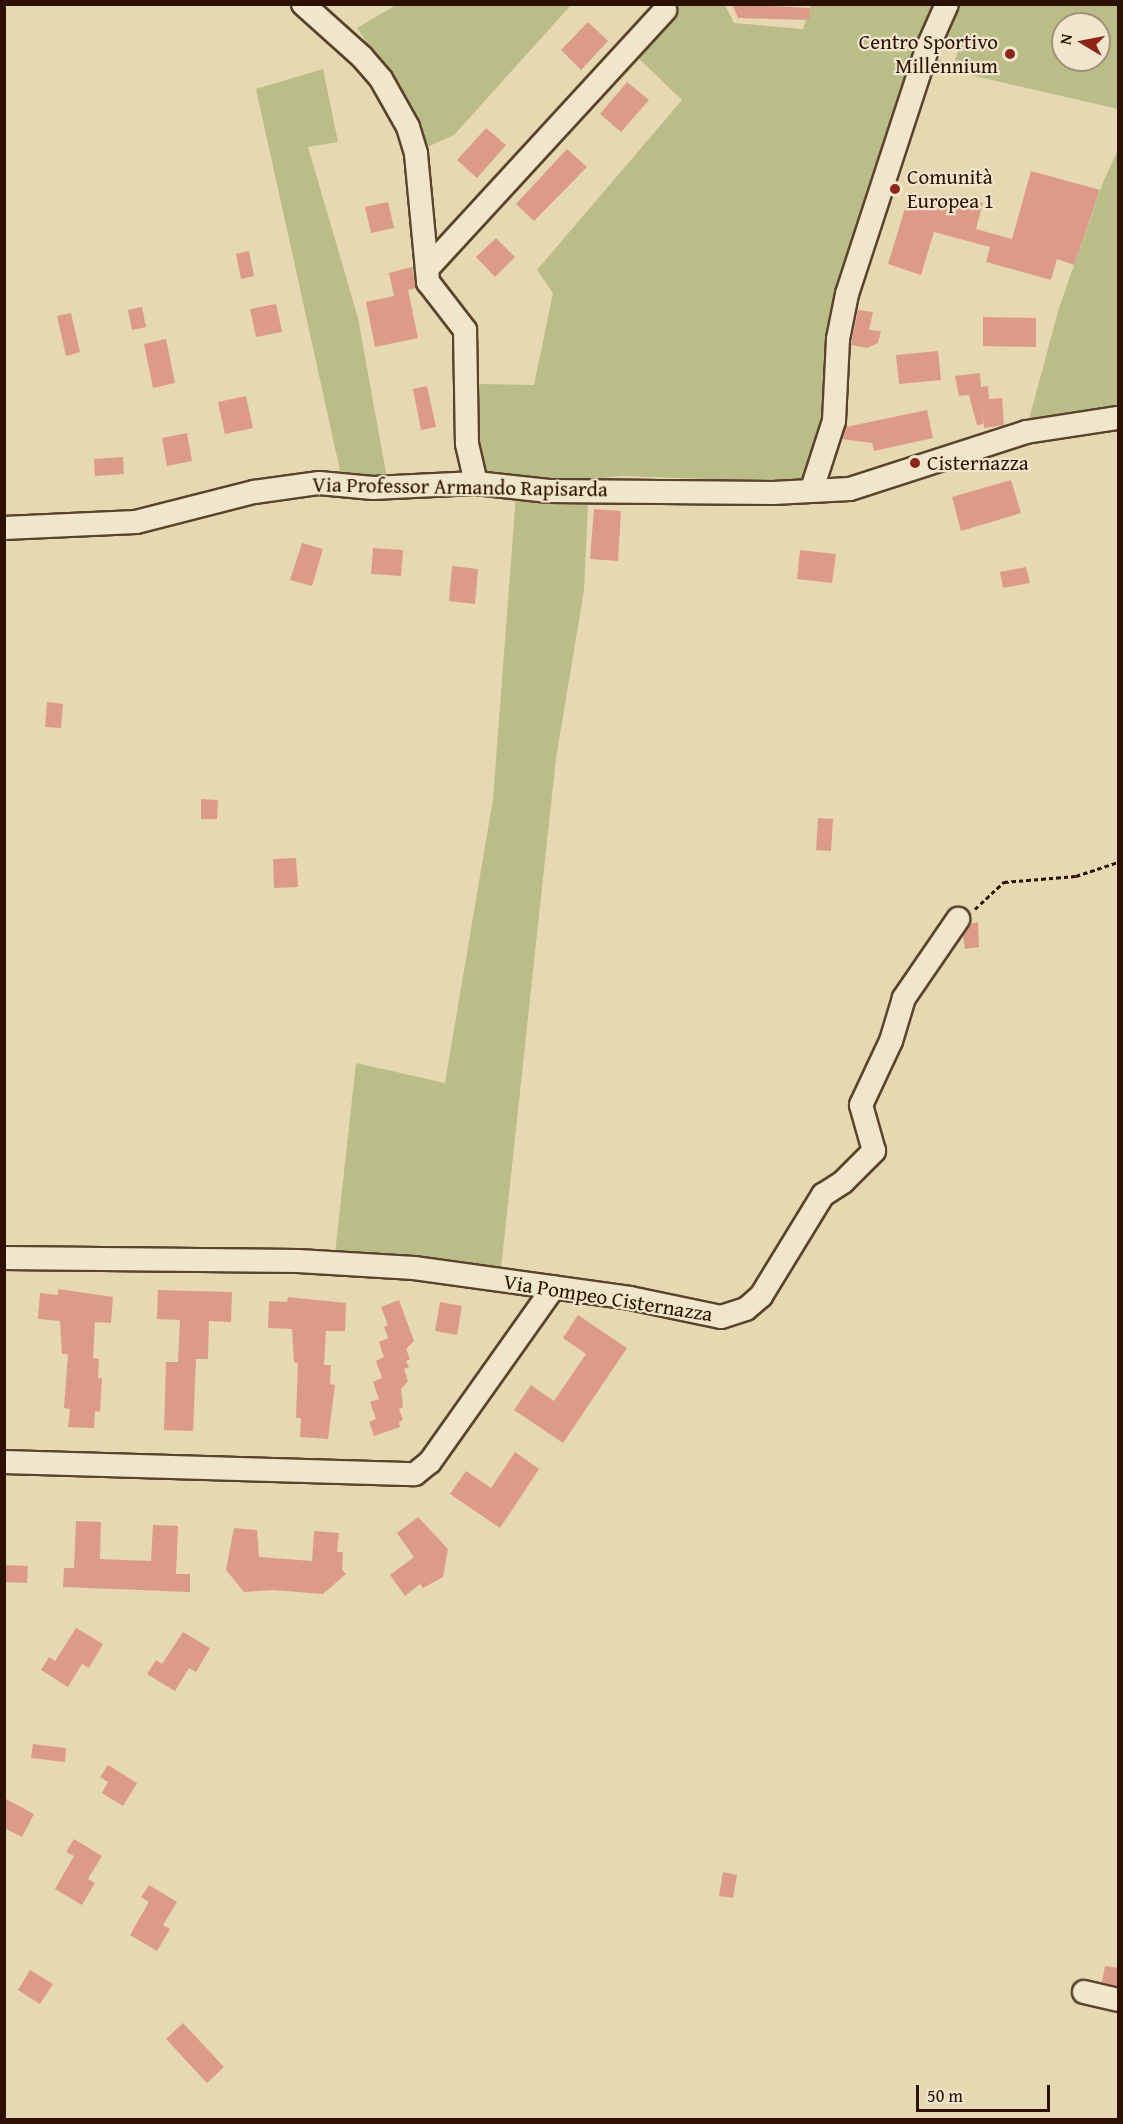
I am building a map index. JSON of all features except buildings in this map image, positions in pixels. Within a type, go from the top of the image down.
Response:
[{"type":"street","points":[[303,4],[362,57],[381,79],[408,127],[416,154],[428,282],[465,330],[467,444],[476,483]]},
{"type":"street","points":[[812,489],[834,421],[838,339],[847,294],[927,49],[947,4]]},
{"type":"street","points":[[427,268],[665,10]]},
{"type":"street","name":"Via Professor Armando Rapisarda","points":[[4,528],[136,522],[293,485],[372,488],[476,483],[549,491],[773,494],[812,489],[850,489],[874,484],[1026,432],[1119,418]]},
{"type":"street","name":"Via Pompeo Cisternazza","points":[[4,1258],[310,1262],[414,1268],[554,1287],[721,1317],[746,1309],[761,1296],[823,1196],[843,1182],[874,1150],[861,1105],[891,1041],[904,998],[958,920]]},
{"type":"street","points":[[4,1462],[415,1474],[430,1462],[554,1287]]},
{"type":"street","points":[[1084,1992],[1119,2000]]},
{"type":"path","points":[[958,920],[983,904],[1004,882],[1076,876],[1119,862]]},
{"type":"green space","points":[[396,5],[571,5],[454,135],[423,149],[384,68],[357,28]]},
{"type":"green space","points":[[671,5],[725,5],[734,23],[803,29],[811,5],[936,5],[916,45],[846,263],[827,415],[808,471],[802,478],[790,482],[621,476],[557,483],[483,473],[474,435],[473,384],[534,385],[553,293],[537,270],[682,100],[632,52]]},
{"type":"green space","name":"Centro Sportivo Millennium","points":[[959,5],[1118,5],[1118,109],[936,67],[938,60],[954,63],[958,51],[944,45]]},
{"type":"green space","points":[[323,69],[338,142],[308,147],[358,318],[386,473],[374,482],[341,475],[256,89]]},
{"type":"green space","points":[[1118,150],[1118,405],[1028,423],[1059,308],[1104,180]]},
{"type":"green space","points":[[516,495],[553,504],[588,505],[584,590],[556,758],[501,1268],[335,1254],[356,1063],[445,1083],[493,799]]},
{"type":"place","name":"Centro Sportivo Millennium","points":[[1010,54]]},
{"type":"place","name":"Comunità Europea 1","points":[[895,189]]},
{"type":"place","name":"Cisternazza","points":[[915,463]]}]
